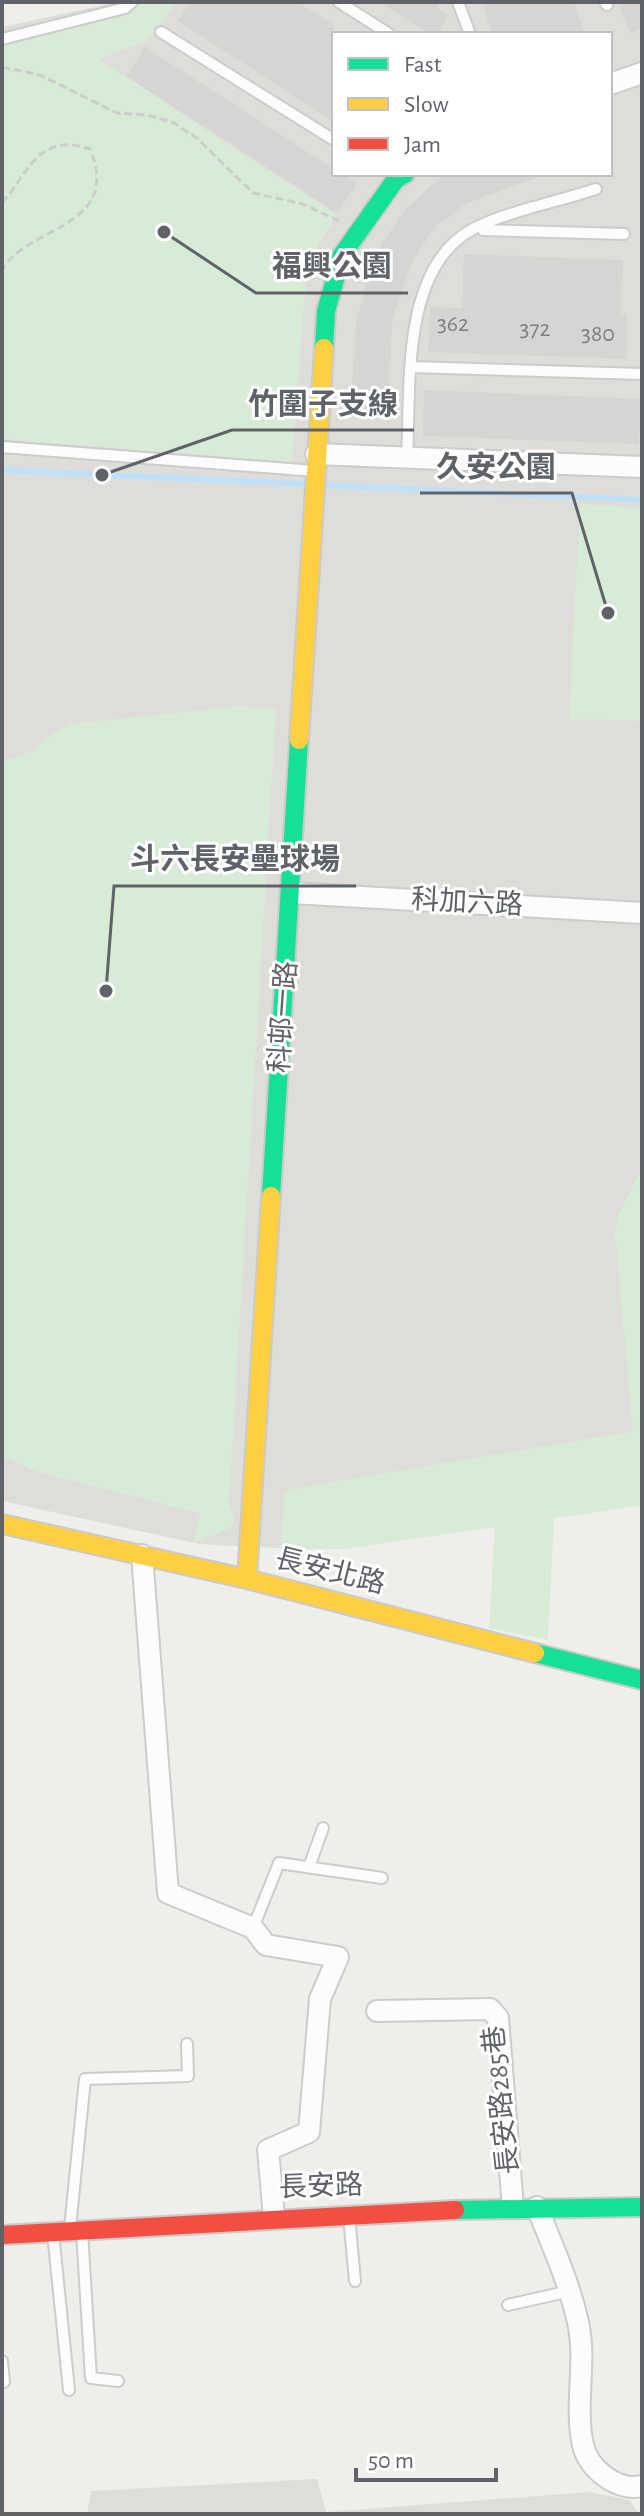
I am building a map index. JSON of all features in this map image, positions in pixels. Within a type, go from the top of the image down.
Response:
[{"type":"street","points":[[612,83],[642,73]]},
{"type":"street","name":"科邨一路","points":[[247,1579],[326,311],[342,255],[396,176]]},
{"type":"street","points":[[315,462],[407,457],[642,467]]},
{"type":"street","name":"科加六路","points":[[292,893],[642,913]]},
{"type":"street","name":"長安北路","points":[[2,1524],[247,1579],[642,1680]]},
{"type":"street","points":[[142,1555],[168,1893],[253,1928],[266,1945],[338,1957],[320,1999],[309,2132],[268,2150],[274,2217]]},
{"type":"street","name":"長安路285巷","points":[[377,2011],[490,2009],[498,2018],[513,2208]]},
{"type":"street","points":[[537,2207],[570,2291],[580,2327],[583,2448],[611,2483],[627,2489],[642,2486]]},
{"type":"street","name":"長安路","points":[[2,2235],[274,2217],[537,2207],[642,2207]]},
{"type":"lane","points":[[2,39],[125,8],[132,2]]},
{"type":"lane","points":[[339,2],[386,32]]},
{"type":"lane","points":[[458,2],[469,32]]},
{"type":"lane","points":[[161,32],[332,139]]},
{"type":"lane","points":[[407,457],[417,316],[441,257],[473,229],[596,189]]},
{"type":"lane","points":[[473,229],[624,234]]},
{"type":"lane","points":[[411,367],[642,374]]},
{"type":"lane","points":[[2,447],[315,462]]},
{"type":"lane","points":[[309,1867],[323,1828]]},
{"type":"lane","points":[[253,1928],[279,1863],[382,1878]]},
{"type":"lane","points":[[69,2390],[68,2230],[85,2079],[188,2076],[187,2044]]},
{"type":"lane","points":[[348,2214],[355,2281]]},
{"type":"lane","points":[[68,2230],[91,2378],[118,2381]]},
{"type":"lane","points":[[508,2305],[570,2291]]},
{"type":"lane","points":[[2,2361],[4,2382]]},
{"type":"path","points":[[2,67],[40,75],[117,113],[147,115],[174,123],[198,139],[253,193],[303,204],[358,229]]},
{"type":"path","points":[[2,203],[32,160],[53,145],[73,143],[90,149],[98,180],[90,201],[64,226],[14,253],[2,271]]},
{"type":"shaded area","points":[[118,2],[642,2],[642,1505],[343,1549],[295,1549],[199,1544],[2,1501],[2,27]]},
{"type":"shaded area","points":[[317,2479],[326,2512],[589,2492],[629,2500],[639,2514],[87,2514],[91,2491]]},
{"type":"green space","points":[[142,2],[177,2],[147,41],[99,59],[337,215],[318,245],[306,280],[292,462],[2,439],[2,47],[131,12]]},
{"type":"green space","points":[[580,504],[642,508],[642,721],[569,719]]},
{"type":"green space","points":[[238,706],[276,709],[229,1504],[235,1519],[230,1528],[194,1543],[200,1514],[38,1472],[2,1457],[2,762],[34,750],[39,742],[70,724]]},
{"type":"green space","points":[[639,1173],[642,1173],[642,1505],[554,1518],[548,1640],[489,1628],[495,1527],[343,1549],[280,1549],[285,1490],[633,1431],[615,1233],[619,1214]]},
{"type":"building","points":[[190,2],[298,2],[334,25],[332,121],[178,21]]},
{"type":"building","points":[[379,2],[441,2],[437,8],[448,16],[437,32],[426,32]]},
{"type":"building","points":[[482,2],[574,2],[584,32],[491,32]]},
{"type":"building","points":[[618,2],[642,2],[642,28],[630,33]]},
{"type":"building","points":[[145,47],[332,168],[332,176],[345,176],[357,184],[337,213],[126,76]]},
{"type":"building","points":[[442,176],[538,177],[467,203],[435,227],[412,262],[392,321],[388,419],[350,418],[356,323],[374,255],[404,211]]},
{"type":"building","points":[[464,254],[623,260],[621,314],[627,314],[626,359],[428,352],[430,307],[462,308]]},
{"type":"building","points":[[424,390],[641,399],[639,444],[423,436]]},
{"type":"waterway","points":[[2,470],[307,484]]},
{"type":"waterway","points":[[322,485],[642,500]]},
{"type":"traffic: fast","points":[[324,348],[326,311],[342,255],[396,179],[401,176]]},
{"type":"traffic: fast","points":[[271,1196],[299,740]]},
{"type":"traffic: fast","points":[[535,1653],[642,1680]]},
{"type":"traffic: fast","points":[[455,2210],[642,2207]]},
{"type":"traffic: slow","points":[[299,740],[324,348]]},
{"type":"traffic: slow","points":[[247,1579],[271,1196]]},
{"type":"traffic: slow","points":[[2,1524],[247,1579],[535,1653]]},
{"type":"traffic: jam","points":[[2,2235],[455,2210]]},
{"type":"place","name":"福興公園","points":[[164,232]]},
{"type":"place","name":"竹圍子支線","points":[[102,475]]},
{"type":"place","name":"久安公園","points":[[608,613]]},
{"type":"place","name":"斗六長安壘球場","points":[[106,991]]}]
